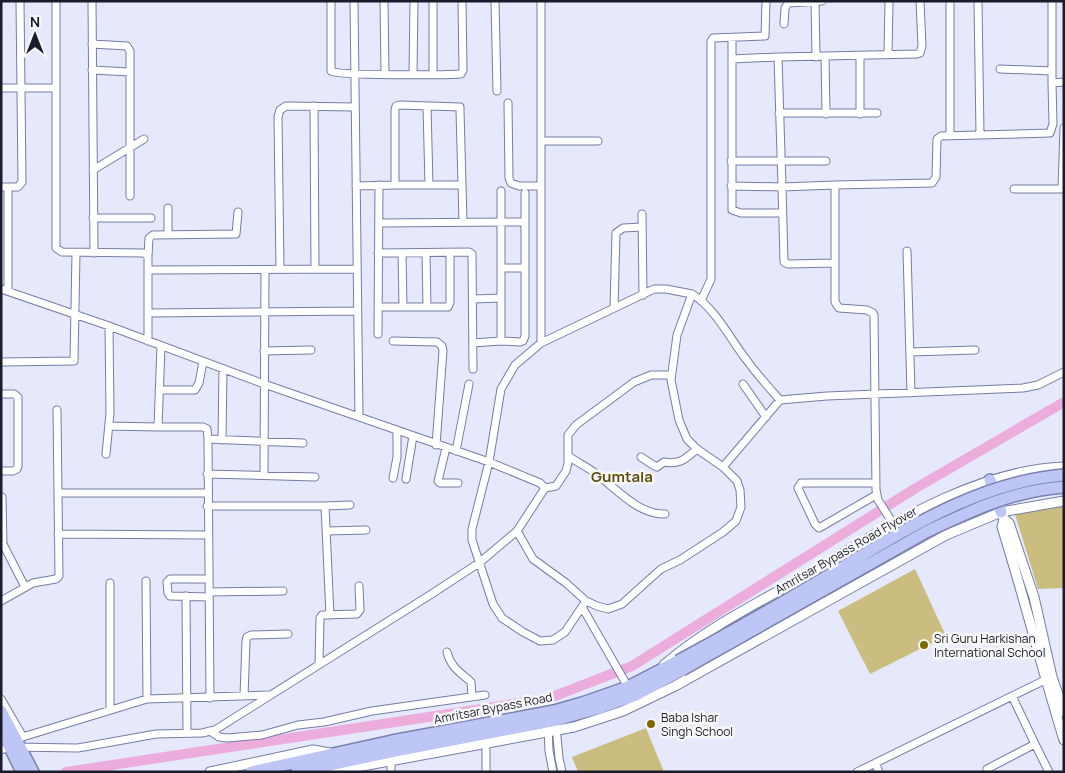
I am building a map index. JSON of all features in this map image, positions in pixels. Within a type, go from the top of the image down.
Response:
[{"type":"highway","name":"Amritsar Bypass Road Flyover","points":[[680,666],[734,631],[924,520],[1005,485],[1026,480],[1064,476]]},
{"type":"highway","points":[[990,480],[1002,515]]},
{"type":"highway","name":"Amritsar Bypass Road Flyover","points":[[654,680],[964,514],[1020,493],[1038,489],[1064,487]]},
{"type":"highway","name":"Amritsar Bypass Road","points":[[297,767],[326,769],[343,766],[395,750],[552,721],[617,702],[654,680]]},
{"type":"highway","name":"Amritsar Bypass Road","points":[[297,767],[334,754],[552,721],[582,703],[626,682],[654,680]]},
{"type":"highway","points":[[1,711],[11,744]]},
{"type":"highway","points":[[1,729],[22,765],[33,772]]},
{"type":"highway","points":[[251,772],[297,767]]},
{"type":"street","points":[[20,1],[22,182],[18,187],[5,187],[4,290],[76,314],[359,418],[489,462],[540,483],[545,488]]},
{"type":"street","points":[[56,1],[56,248],[62,252],[144,254],[148,256]]},
{"type":"street","points":[[92,1],[94,253]]},
{"type":"street","points":[[331,1],[331,71],[335,74],[460,74],[462,72],[462,1]]},
{"type":"street","points":[[354,1],[359,418]]},
{"type":"street","points":[[384,1],[385,74]]},
{"type":"street","points":[[413,74],[414,1]]},
{"type":"street","points":[[433,1],[433,74]]},
{"type":"street","points":[[495,1],[497,90]]},
{"type":"street","points":[[541,344],[542,1]]},
{"type":"street","points":[[701,300],[711,279],[711,40],[714,38],[765,36],[766,1]]},
{"type":"street","points":[[814,1],[816,56]]},
{"type":"street","points":[[784,24],[787,4],[790,2],[822,1]]},
{"type":"street","points":[[888,1],[888,55]]},
{"type":"street","points":[[732,59],[913,55],[920,53],[922,46],[920,1]]},
{"type":"street","points":[[950,1],[950,135]]},
{"type":"street","points":[[978,1],[980,135]]},
{"type":"street","points":[[731,186],[782,187],[932,183],[936,177],[937,139],[941,136],[1050,133],[1053,124],[1052,1]]},
{"type":"street","points":[[732,41],[731,186],[734,212],[782,213]]},
{"type":"street","points":[[92,44],[127,46],[130,51],[130,196]]},
{"type":"street","points":[[825,56],[826,114]]},
{"type":"street","points":[[860,56],[860,114]]},
{"type":"street","points":[[778,57],[783,258],[785,263],[834,264]]},
{"type":"street","points":[[1000,69],[1052,71]]},
{"type":"street","points":[[92,70],[130,72]]},
{"type":"street","points":[[1052,83],[1064,82]]},
{"type":"street","points":[[1,88],[56,88]]},
{"type":"street","points":[[508,103],[509,178],[511,183],[519,186],[541,186]]},
{"type":"street","points":[[395,185],[395,108],[400,105],[456,106],[460,108],[463,222]]},
{"type":"street","points":[[280,269],[280,110],[286,106],[355,107]]},
{"type":"street","points":[[314,106],[315,269]]},
{"type":"street","points":[[427,106],[429,185]]},
{"type":"street","points":[[779,113],[878,113]]},
{"type":"street","points":[[1014,189],[1063,189],[1064,128]]},
{"type":"street","points":[[93,170],[144,138]]},
{"type":"street","points":[[542,141],[598,141]]},
{"type":"street","points":[[731,160],[826,160]]},
{"type":"street","points":[[356,186],[462,185]]},
{"type":"street","points":[[378,334],[379,186]]},
{"type":"street","points":[[835,186],[834,299],[836,306],[867,310],[874,315],[877,497],[894,525]]},
{"type":"street","points":[[500,341],[501,191]]},
{"type":"street","points":[[473,343],[520,342],[525,338],[525,193]]},
{"type":"street","points":[[168,208],[168,235]]},
{"type":"street","points":[[148,341],[149,237],[153,235],[235,234],[237,231],[238,212]]},
{"type":"street","points":[[642,214],[643,295]]},
{"type":"street","points":[[93,218],[151,218]]},
{"type":"street","points":[[379,222],[525,222]]},
{"type":"street","points":[[614,308],[616,233],[623,228],[642,227]]},
{"type":"street","points":[[907,251],[911,393]]},
{"type":"street","points":[[378,307],[446,307],[450,304],[450,252]]},
{"type":"street","points":[[378,253],[469,252],[472,254],[473,369]]},
{"type":"street","points":[[1,362],[74,361],[76,253]]},
{"type":"street","points":[[402,253],[403,307]]},
{"type":"street","points":[[426,253],[427,307]]},
{"type":"street","points":[[501,268],[525,268]]},
{"type":"street","points":[[149,270],[357,269]]},
{"type":"street","points":[[264,475],[265,270]]},
{"type":"street","points":[[584,604],[560,636],[549,641],[540,641],[523,632],[498,614],[479,563],[472,534],[489,462],[501,389],[515,365],[541,344],[657,288],[692,294],[701,300],[755,371],[780,400]]},
{"type":"street","points":[[584,604],[608,609],[622,604],[661,569],[680,560],[732,526],[741,507],[740,490],[737,480],[723,467],[697,449],[687,439],[683,430],[671,376],[677,335],[692,294]]},
{"type":"street","points":[[473,299],[501,298]]},
{"type":"street","points":[[148,313],[357,311]]},
{"type":"street","points":[[106,454],[109,426],[109,326]]},
{"type":"street","points":[[393,341],[437,342],[442,346],[436,445]]},
{"type":"street","points":[[158,427],[161,346]]},
{"type":"street","points":[[264,351],[311,350]]},
{"type":"street","points":[[910,352],[975,350]]},
{"type":"street","points":[[159,390],[194,390],[198,383],[203,362]]},
{"type":"street","points":[[222,440],[223,369]]},
{"type":"street","points":[[723,467],[780,400],[827,396],[1024,388],[1038,385],[1064,372]]},
{"type":"street","points":[[11,744],[85,747],[141,736],[210,731],[220,727],[479,563],[517,531],[545,488],[556,486],[563,477],[566,471],[568,456],[568,435],[576,425],[634,382],[651,375],[671,376]]},
{"type":"street","points":[[456,451],[469,384]]},
{"type":"street","points":[[743,384],[766,417]]},
{"type":"street","points":[[1,394],[14,394],[18,397],[18,466],[17,470],[1,471]]},
{"type":"street","points":[[1,601],[25,587],[37,582],[56,579],[59,576],[57,410]]},
{"type":"street","points":[[109,426],[203,427],[207,429],[210,698]]},
{"type":"street","points":[[394,478],[397,457],[397,431]]},
{"type":"street","points":[[406,479],[413,436]]},
{"type":"street","points":[[208,439],[303,443]]},
{"type":"street","points":[[446,448],[438,482],[458,483]]},
{"type":"street","points":[[641,457],[656,467],[664,462],[675,464],[680,462],[697,449]]},
{"type":"street","points":[[568,456],[597,474],[629,500],[648,512],[665,514]]},
{"type":"street","points":[[654,680],[684,648],[720,625],[949,495],[1012,473],[1064,467]]},
{"type":"street","points":[[207,474],[315,476]]},
{"type":"street","points":[[876,483],[801,483],[798,488],[815,524],[820,528],[877,497]]},
{"type":"street","points":[[58,493],[207,493]]},
{"type":"street","points":[[2,497],[1,521],[4,548],[25,587]]},
{"type":"street","points":[[343,766],[359,769],[391,760],[486,744],[552,721],[596,721],[653,698],[946,535],[1002,515],[1064,501]]},
{"type":"street","points":[[207,506],[350,505]]},
{"type":"street","points":[[325,506],[330,615]]},
{"type":"street","points":[[1002,515],[1009,523],[1034,597],[1048,679],[1064,740]]},
{"type":"street","points":[[327,531],[366,530]]},
{"type":"street","points":[[517,531],[533,559],[566,583],[584,604],[626,682]]},
{"type":"street","points":[[58,534],[207,535]]},
{"type":"street","points":[[209,579],[168,580],[169,595],[186,596],[283,591]]},
{"type":"street","points":[[146,582],[147,699]]},
{"type":"street","points":[[110,583],[110,709]]},
{"type":"street","points":[[319,664],[319,620],[322,616],[357,614],[360,610],[359,586]]},
{"type":"street","points":[[186,596],[187,733]]},
{"type":"street","points":[[244,696],[247,637],[251,635],[288,634]]},
{"type":"street","points":[[447,652],[455,670],[471,682],[472,697]]},
{"type":"street","points":[[857,772],[1048,679]]},
{"type":"street","points":[[1048,679],[1064,712]]},
{"type":"street","points":[[11,744],[110,709],[147,699],[270,695]]},
{"type":"street","points":[[210,731],[219,737],[227,738],[262,735],[298,725],[324,722],[372,711],[415,707],[486,696]]},
{"type":"street","points":[[1012,696],[1049,772]]},
{"type":"street","points":[[1,700],[11,744]]},
{"type":"street","points":[[552,721],[549,750],[554,772]]},
{"type":"street","points":[[552,721],[562,772]]},
{"type":"street","points":[[486,744],[486,772]]},
{"type":"street","points":[[985,771],[1035,744]]},
{"type":"street","points":[[210,772],[314,750],[334,754]]},
{"type":"street","points":[[391,760],[391,772]]},
{"type":"street","points":[[875,763],[880,772]]},
{"type":"shaded area","points":[[1064,505],[1064,588],[1038,589],[1014,511]]},
{"type":"shaded area","points":[[915,569],[946,636],[870,674],[838,611]]},
{"type":"shaded area","points":[[646,728],[664,772],[578,772],[572,757]]},
{"type":"waterway","points":[[66,772],[547,699],[632,666],[916,488],[1064,402]]},
{"type":"place","name":"Sri Guru Harkishan International School","points":[[924,645]]},
{"type":"place","name":"Baba Ishar Singh School","points":[[651,724]]},
{"type":"district","name":"Gumtala","points":[[622,476]]}]
